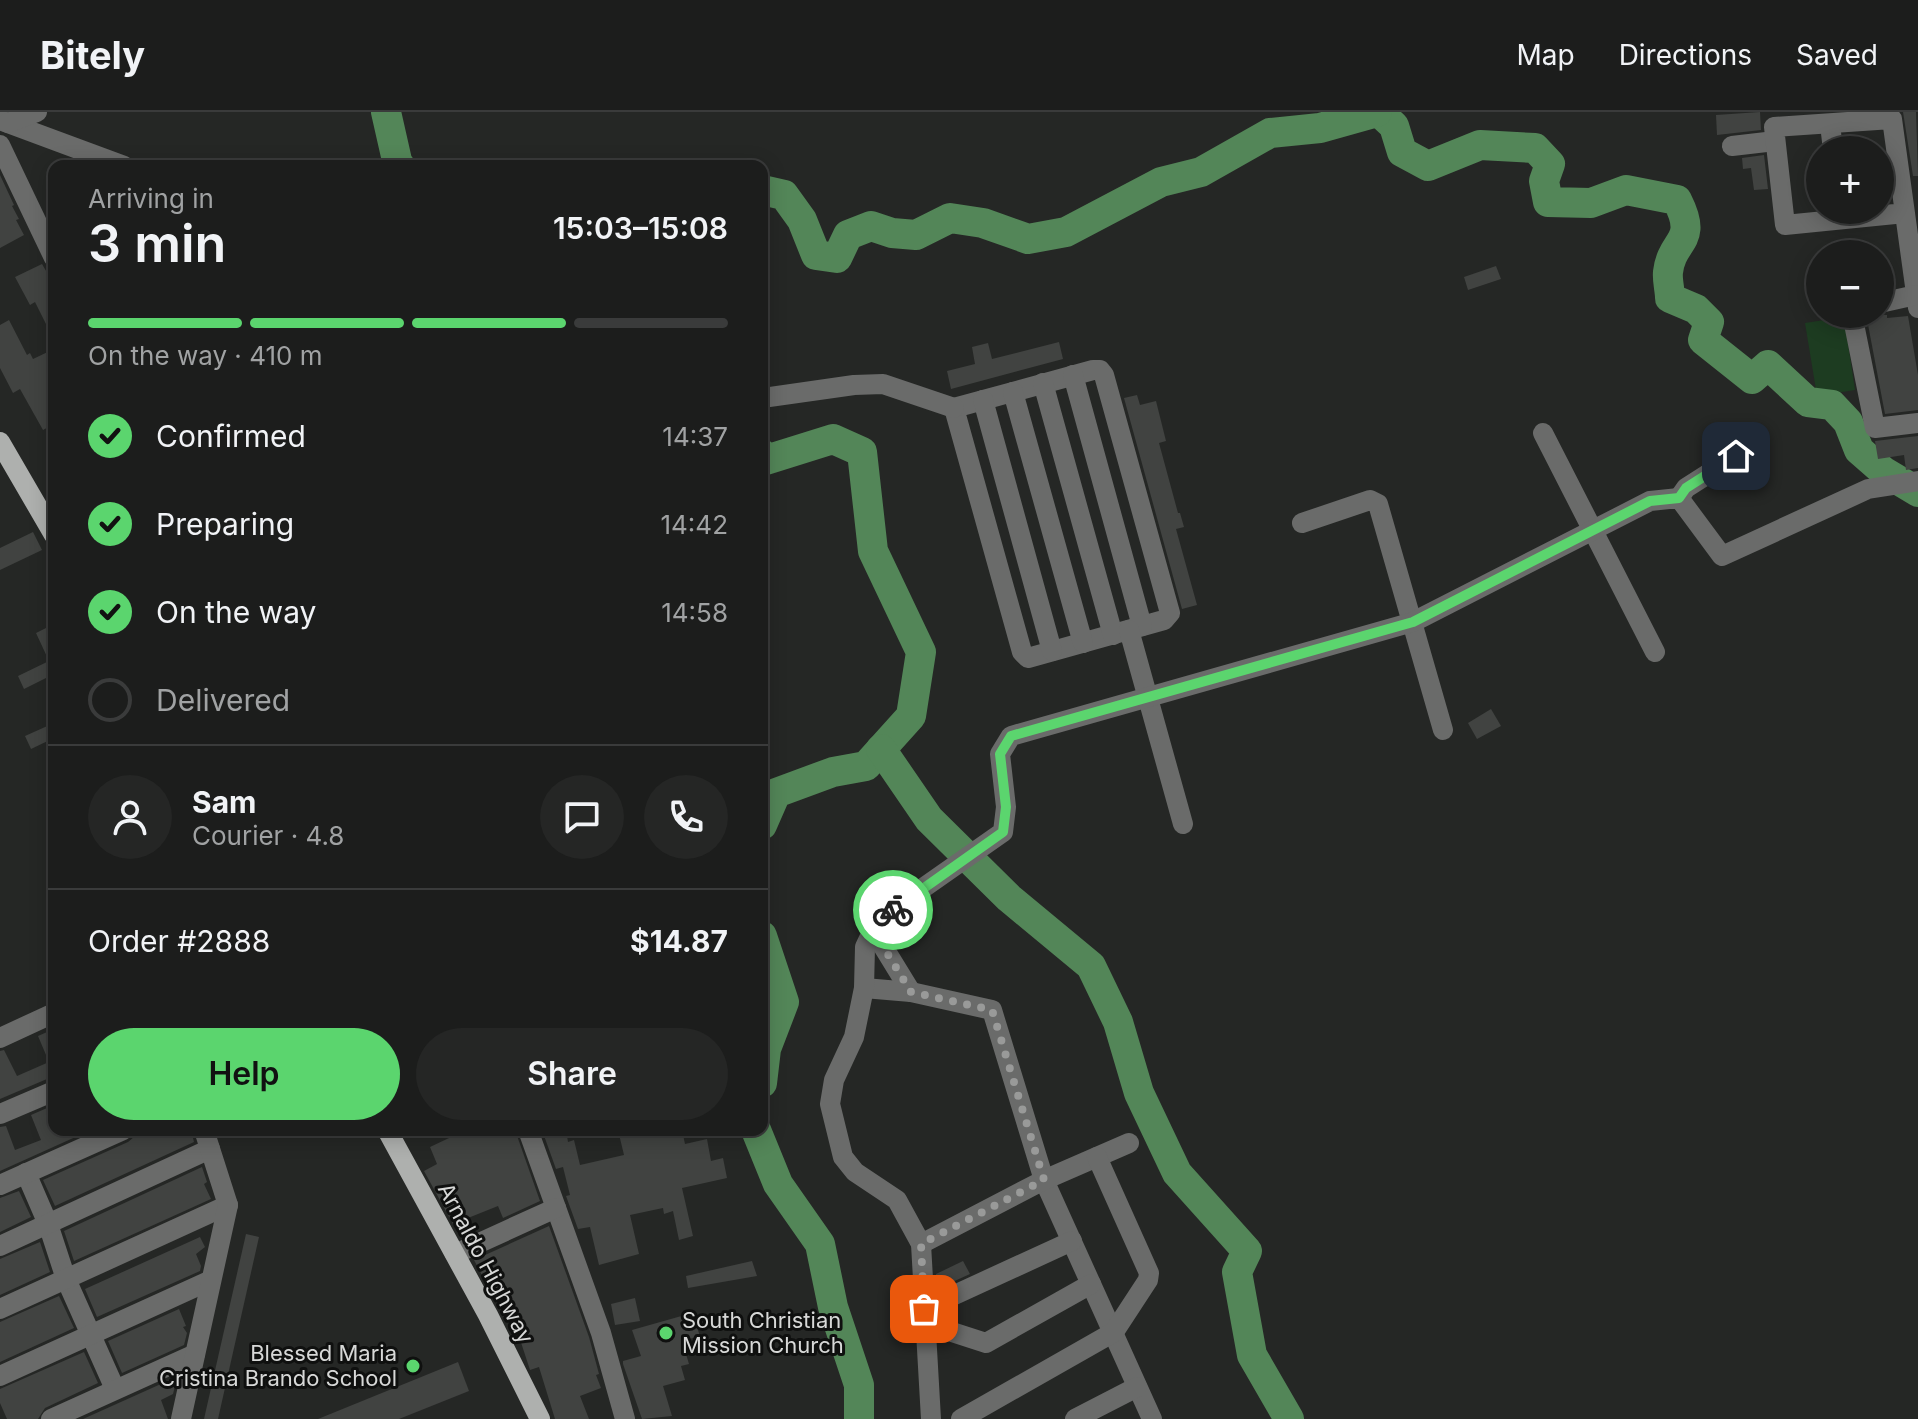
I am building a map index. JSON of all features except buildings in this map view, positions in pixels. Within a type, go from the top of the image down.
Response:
[{"type":"main road","points":[[0,442],[48,525]]},
{"type":"main road","name":"Arnaldo Highway","points":[[390,1136],[540,1419]]},
{"type":"street","points":[[4,122],[37,112]]},
{"type":"street","points":[[1806,221],[1785,225],[1774,127],[1892,119],[1905,213],[1914,243],[1917,302],[1894,303]]},
{"type":"street","points":[[4,122],[108,160]]},
{"type":"street","points":[[1830,124],[1831,136]]},
{"type":"street","points":[[1732,146],[1775,141]]},
{"type":"street","points":[[0,145],[48,245]]},
{"type":"street","points":[[1894,213],[1905,213]]},
{"type":"street","points":[[1855,328],[1875,428],[1918,423]]},
{"type":"street","points":[[768,397],[883,384],[954,408],[1096,369],[1104,375],[1166,595],[1169,616],[1028,658],[1022,652],[954,408]]},
{"type":"street","points":[[1073,375],[1128,630]]},
{"type":"street","points":[[1043,383],[1128,630],[1183,824]]},
{"type":"street","points":[[1013,392],[1083,643]]},
{"type":"street","points":[[983,400],[1052,651]]},
{"type":"street","points":[[1543,433],[1655,652]]},
{"type":"street","points":[[931,1419],[921,1244],[897,1200],[855,1172],[843,1157],[830,1104],[834,1080],[854,1037],[864,988],[865,947],[873,930],[886,914],[1003,832],[1006,807],[1000,754],[1011,736],[1413,622],[1650,501],[1679,498],[1686,488],[1736,456]]},
{"type":"street","points":[[1679,498],[1722,556],[1868,489],[1918,481]]},
{"type":"street","points":[[1302,523],[1370,500],[1378,504],[1443,730]]},
{"type":"street","points":[[873,930],[911,992]]},
{"type":"street","points":[[864,988],[911,992],[992,1010],[1044,1180],[1152,1419]]},
{"type":"street","points":[[0,1038],[48,1016]]},
{"type":"street","points":[[0,1114],[48,1094]]},
{"type":"street","points":[[0,1185],[109,1136]]},
{"type":"street","points":[[530,1136],[601,1333],[625,1419]]},
{"type":"street","points":[[0,1246],[207,1140],[228,1205],[181,1419]]},
{"type":"street","points":[[921,1244],[1044,1180],[1129,1143]]},
{"type":"street","points":[[961,1419],[1114,1332],[1149,1277],[1097,1157]]},
{"type":"street","points":[[26,1173],[48,1224],[66,1279],[115,1389]]},
{"type":"street","points":[[0,1309],[228,1205]]},
{"type":"street","points":[[455,1254],[556,1208]]},
{"type":"street","points":[[924,1312],[1072,1241]]},
{"type":"street","points":[[0,1376],[211,1280]]},
{"type":"street","points":[[924,1312],[952,1332],[986,1343],[1091,1284]]},
{"type":"street","points":[[51,1419],[195,1354]]},
{"type":"street","points":[[1075,1419],[1137,1387]]},
{"type":"green space","points":[[1805,323],[1806,328],[1846,328],[1855,390],[1817,396]]},
{"type":"waterway","points":[[386,112],[397,160]]},
{"type":"waterway","points":[[768,191],[784,195],[802,220],[816,255],[837,258],[848,235],[871,226],[892,233],[916,235],[950,218],[983,223],[1028,239],[1066,232],[1161,182],[1201,172],[1270,133],[1320,128],[1377,112]]},
{"type":"waterway","points":[[1379,112],[1394,126],[1402,152],[1428,166],[1480,145],[1535,148],[1550,164],[1544,181],[1548,202],[1591,203],[1626,190],[1677,200],[1683,214],[1685,233],[1670,261],[1670,298],[1696,309],[1709,322],[1703,340],[1752,379],[1768,365],[1808,402],[1832,405],[1848,422],[1859,450],[1883,471],[1918,492]]},
{"type":"waterway","points":[[768,459],[833,439],[862,452],[873,551],[921,652],[911,716],[866,766],[833,772],[776,793],[768,811]]},
{"type":"waterway","points":[[881,749],[929,819],[1009,898],[1091,966],[1118,1022],[1139,1093],[1177,1173],[1247,1251],[1237,1272],[1252,1355],[1289,1419]]},
{"type":"waterway","points":[[768,954],[784,1002],[768,1044]]},
{"type":"waterway","points":[[758,1136],[778,1184],[820,1244],[833,1307],[859,1385],[859,1419]]},
{"type":"way so far","points":[[893,910],[873,930],[911,992],[992,1010],[1044,1180],[921,1244],[924,1309]]},
{"type":"place","name":"South Christian Mission Church","points":[[666,1333]]},
{"type":"place","name":"Blessed Maria Cristina Brando School","points":[[413,1366]]},
{"type":"route","points":[[893,910],[1003,832],[1006,807],[1000,754],[1011,736],[1413,622],[1650,501],[1679,498],[1686,488],[1736,456]]}]
